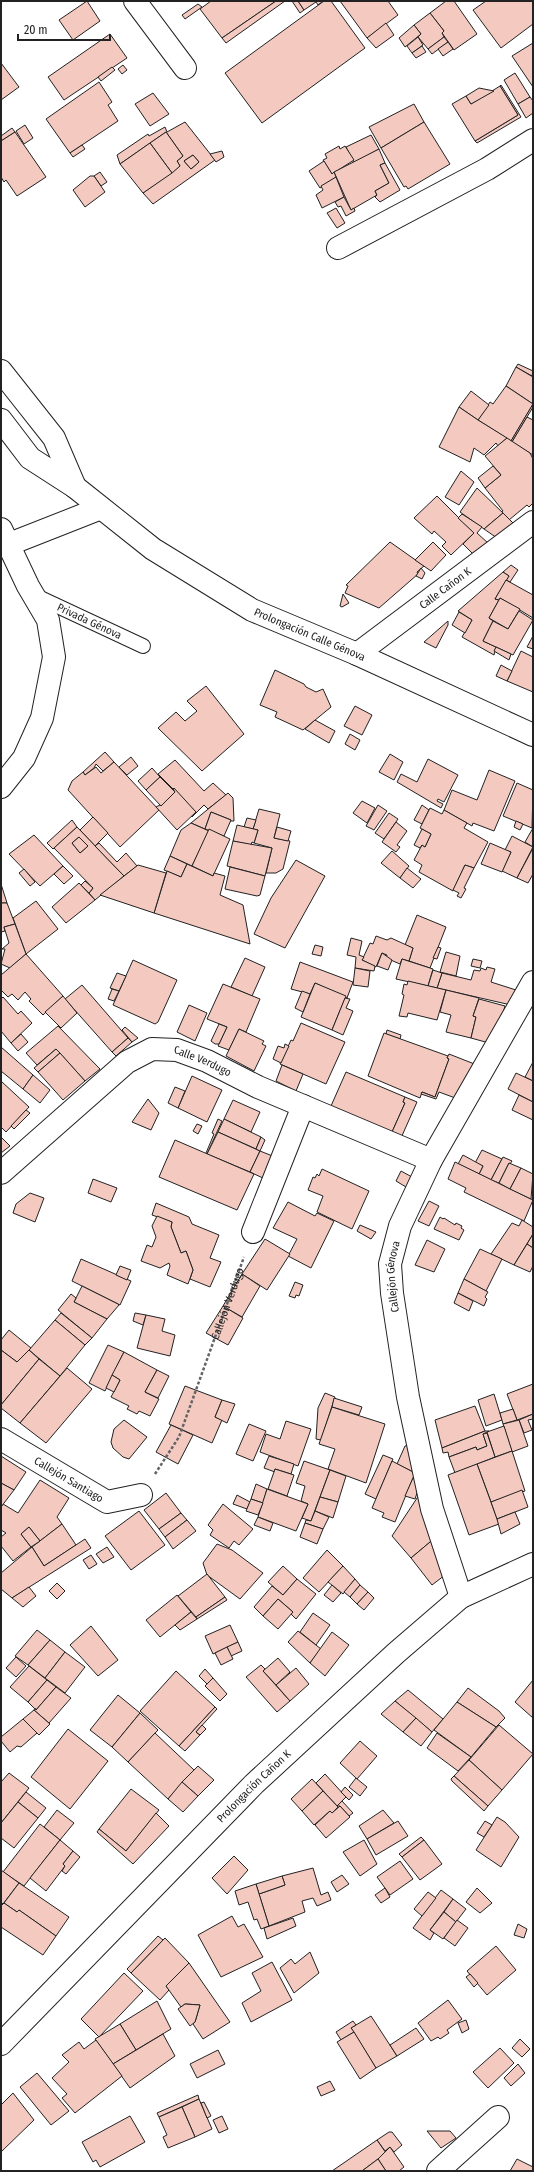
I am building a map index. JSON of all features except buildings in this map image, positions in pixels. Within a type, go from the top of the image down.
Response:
[{"type":"street","points":[[135,1],[185,68]]},
{"type":"street","points":[[338,248],[488,169],[533,140]]},
{"type":"street","points":[[1,371],[54,438],[75,487]]},
{"type":"street","name":"Prolongación Calle Génova","points":[[1,420],[30,458],[75,487],[153,549],[252,610],[357,654],[533,735]]},
{"type":"street","points":[[1,787],[24,758],[42,718],[54,657],[48,620],[36,596],[28,586],[3,540],[100,508]]},
{"type":"street","name":"Calle Cañon K","points":[[357,654],[533,522]]},
{"type":"street","name":"Callejón Génova","points":[[461,1597],[432,1509],[408,1397],[392,1293],[390,1264],[400,1226],[431,1160],[533,982]]},
{"type":"street","name":"Calle Verdugo","points":[[1,1173],[128,1062],[152,1049],[183,1052],[303,1106],[431,1160]]},
{"type":"street","points":[[253,1232],[303,1106]]},
{"type":"street","name":"Callejón Santiago","points":[[1,1439],[107,1502],[141,1495]]},
{"type":"street","name":"Prolongación Cañon K","points":[[1,2044],[254,1784],[396,1653],[461,1597],[533,1564]]},
{"type":"street","points":[[438,2171],[498,2118]]},
{"type":"lane","name":"Privada Génova","points":[[36,596],[143,646]]},
{"type":"path","name":"Callejón Verdugo","points":[[141,1495],[179,1437],[253,1232]]}]
